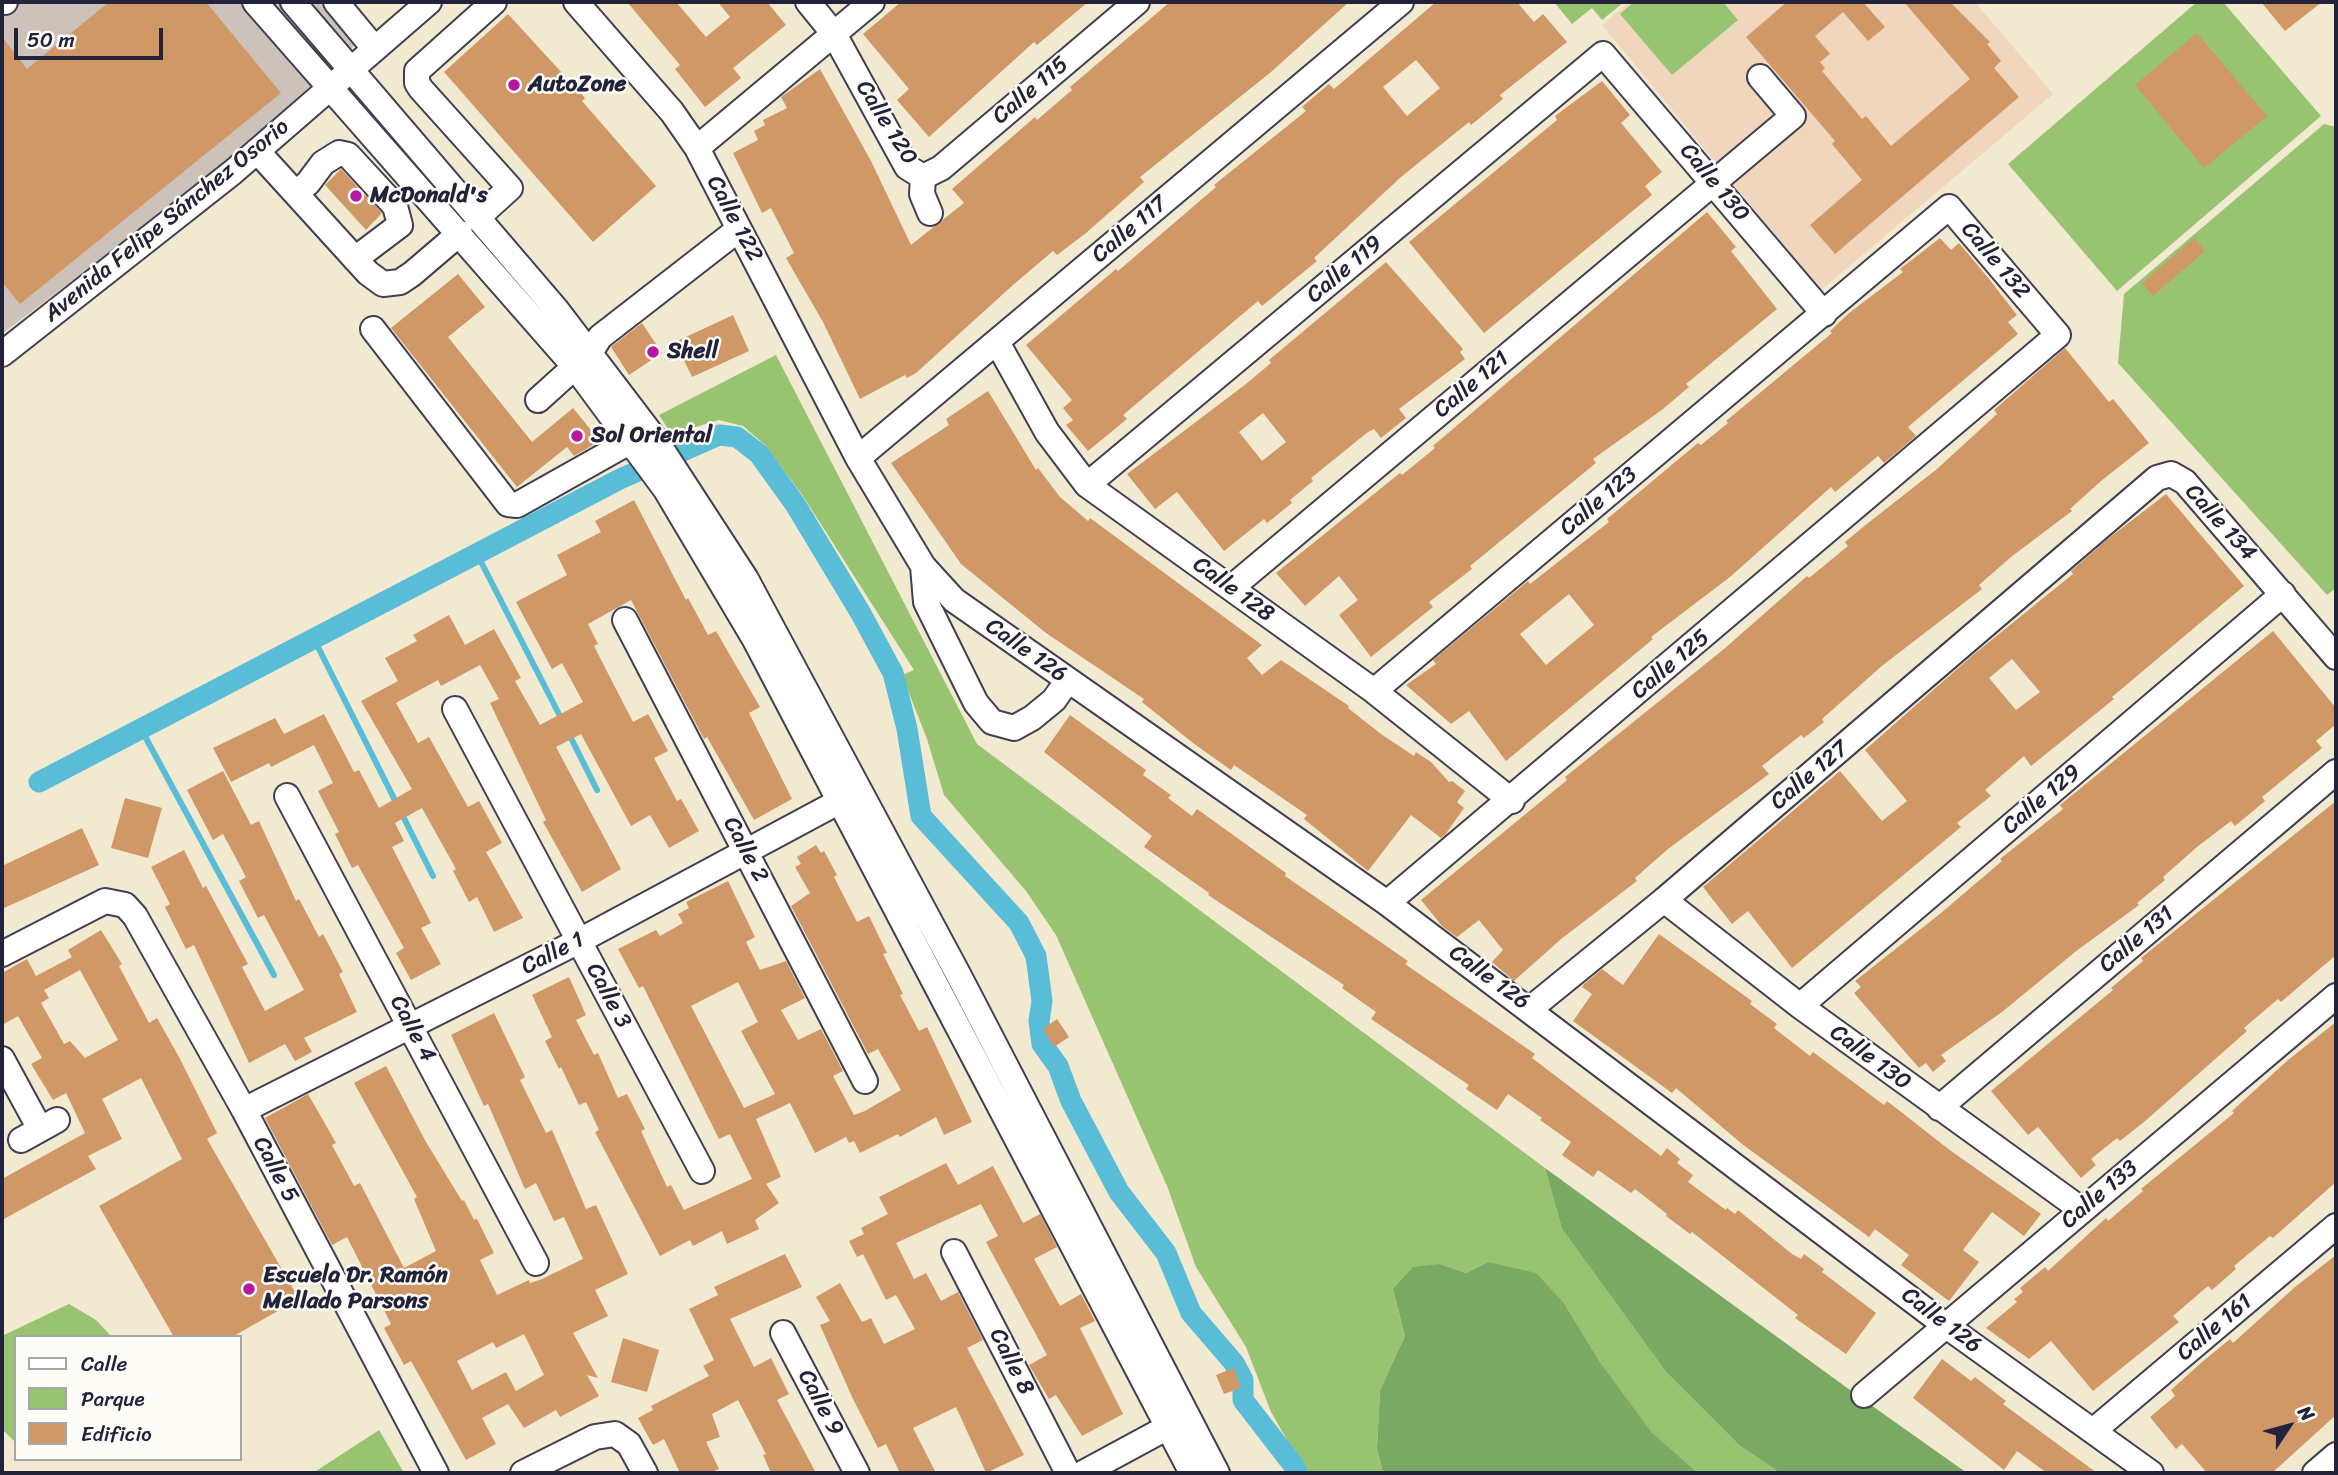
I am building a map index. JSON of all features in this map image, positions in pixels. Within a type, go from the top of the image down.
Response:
[{"type":"street","points":[[255,2],[330,86],[468,225]]},
{"type":"street","points":[[293,2],[349,69],[468,225],[582,360],[641,443],[746,579],[849,796],[963,984],[1178,1421],[1217,1473]]},
{"type":"street","points":[[336,2],[374,48]]},
{"type":"street","name":"Avenida Felipe Sánchez Osorio","points":[[2,354],[257,150],[429,2]]},
{"type":"street","points":[[257,150],[355,259],[383,284],[400,282],[510,188],[417,83],[417,71],[494,2]]},
{"type":"street","name":"Calle 122","points":[[576,2],[672,112],[697,148],[858,458]]},
{"type":"street","name":"Calle 120","points":[[808,2],[834,34],[907,167],[923,177],[922,194],[930,213]]},
{"type":"street","points":[[697,148],[872,2]]},
{"type":"street","name":"Calle 115","points":[[923,177],[941,168],[1137,2]]},
{"type":"street","name":"Calle 117","points":[[858,458],[1401,2]]},
{"type":"street","name":"Calle 130","points":[[1603,54],[1824,314]]},
{"type":"street","name":"Calle 119","points":[[1087,485],[1603,54]]},
{"type":"street","name":"Calle 121","points":[[1231,588],[1793,116],[1760,77]]},
{"type":"street","points":[[296,193],[308,183],[323,163],[339,153],[348,155],[395,206],[400,225],[394,233],[355,259]]},
{"type":"street","name":"Calle 132","points":[[1824,314],[1949,207],[2058,335],[1952,425]]},
{"type":"street","points":[[538,400],[582,360],[600,337],[739,229]]},
{"type":"street","name":"Calle 123","points":[[1374,691],[1824,314]]},
{"type":"street","points":[[373,329],[508,504],[517,505],[641,443]]},
{"type":"street","name":"Calle 128","points":[[997,342],[1047,432],[1087,485],[1374,691],[1512,800]]},
{"type":"street","name":"Calle 125","points":[[1387,903],[1512,800],[1952,425]]},
{"type":"street","name":"Calle 126","points":[[858,458],[923,566],[954,600],[1387,903],[1945,1325],[2151,1473]]},
{"type":"street","name":"Calle 134","points":[[2087,540],[2157,478],[2171,474],[2185,482],[2336,657]]},
{"type":"street","name":"Calle 127","points":[[1530,1009],[1664,900],[2087,540]]},
{"type":"street","points":[[923,566],[926,602],[976,704],[992,722],[1014,728],[1032,718],[1054,700],[1068,680]]},
{"type":"street","name":"Calle 129","points":[[1800,1006],[2283,594]]},
{"type":"street","name":"Calle 2","points":[[625,620],[865,1081]]},
{"type":"street","name":"Calle 3","points":[[455,709],[702,1171]]},
{"type":"street","name":"Calle 131","points":[[1939,1108],[2336,772]]},
{"type":"street","name":"Calle 4","points":[[287,796],[537,1263]]},
{"type":"street","name":"Calle 1","points":[[244,1110],[579,941],[849,796]]},
{"type":"street","name":"Calle 130","points":[[1664,900],[1800,1006],[2082,1210]]},
{"type":"street","name":"Calle 5","points":[[2,954],[105,901],[125,905],[135,916],[244,1110],[436,1473]]},
{"type":"street","name":"Calle 133","points":[[1864,1395],[2336,996]]},
{"type":"street","points":[[2,1059],[39,1130]]},
{"type":"street","name":"Calle 161","points":[[2093,1431],[2336,1226]]},
{"type":"street","name":"Calle 8","points":[[954,1252],[1068,1473]]},
{"type":"street","name":"Calle 9","points":[[783,1333],[857,1473]]},
{"type":"street","points":[[1083,1473],[1178,1421]]},
{"type":"street","points":[[1178,1421],[1192,1473]]},
{"type":"street","points":[[523,1473],[595,1437],[615,1434],[629,1444],[645,1473]]},
{"type":"street","points":[[2315,1473],[2336,1455]]},
{"type":"shaded area","points":[[2,2],[352,2],[374,28],[224,164],[2,334]]},
{"type":"shaded area","points":[[1630,2],[1975,2],[2053,94],[1821,290],[1602,25]]},
{"type":"green space","points":[[1554,2],[1624,2],[1602,20],[1592,8],[1572,24]]},
{"type":"green space","points":[[1634,2],[1723,2],[1738,20],[1672,75],[1620,14]]},
{"type":"green space","points":[[2197,2],[2223,2],[2321,116],[2117,291],[2008,164]]},
{"type":"green space","points":[[2324,124],[2336,127],[2336,588],[2327,595],[2118,363],[2124,294]]},
{"type":"green space","points":[[776,355],[977,744],[1545,1168],[1562,1229],[1666,1372],[1739,1445],[1780,1473],[1698,1473],[1652,1434],[1600,1362],[1564,1303],[1488,1262],[1466,1273],[1440,1264],[1393,1289],[1405,1336],[1380,1390],[1377,1448],[1383,1473],[1306,1473],[1271,1412],[1246,1347],[1196,1267],[1167,1186],[1056,935],[1026,891],[944,795],[927,739],[902,675],[914,670],[803,496],[765,445],[743,426],[719,420],[689,429],[674,438],[659,415]]},
{"type":"green space","points":[[1545,1168],[1967,1473],[1780,1473],[1739,1445],[1666,1372],[1562,1229]]},
{"type":"green space","points":[[1488,1262],[1536,1273],[1564,1303],[1600,1362],[1652,1433],[1698,1473],[1383,1473],[1377,1448],[1380,1390],[1405,1336],[1393,1289],[1413,1267],[1440,1264],[1466,1273]]},
{"type":"green space","points":[[69,1304],[96,1320],[110,1335],[14,1335],[14,1441],[2,1429],[2,1336]]},
{"type":"green space","points":[[379,1430],[404,1473],[313,1473]]},
{"type":"building","points":[[109,2],[206,2],[281,93],[20,304],[2,282],[2,37],[27,69]]},
{"type":"building","points":[[627,2],[676,2],[706,37],[730,17],[718,2],[767,2],[786,25],[733,68],[741,78],[705,107],[675,69],[680,65]]},
{"type":"building","points":[[901,2],[1088,2],[1037,45],[1034,42],[929,137],[897,100],[909,89],[863,34]]},
{"type":"building","points":[[1170,2],[1349,2],[1271,72],[1140,177],[1144,182],[1086,233],[1057,255],[1053,251],[916,373],[907,378],[905,375],[860,399],[823,322],[786,258],[794,253],[771,208],[762,213],[733,153],[758,140],[754,131],[765,125],[763,120],[787,108],[781,97],[820,69],[871,161],[911,245],[964,203],[952,189],[1035,117],[1037,120],[1072,90],[1070,87]]},
{"type":"building","points":[[1436,2],[1517,2],[1534,22],[1543,14],[1567,42],[1500,95],[1503,99],[1471,125],[1469,122],[1401,177],[1314,258],[1317,261],[1262,306],[1258,301],[1123,415],[1127,419],[1088,451],[1066,425],[1073,420],[1063,408],[1072,400],[1026,345],[1116,269],[1118,271],[1216,187],[1214,185],[1306,111],[1302,107],[1329,84],[1334,89]],"holes":[[[1416,60],[1440,88],[1407,116],[1383,87]]]},
{"type":"building","points":[[1787,2],[1863,2],[1885,27],[1868,41],[1843,12],[1815,36],[1830,54],[1820,62],[1825,68],[1822,71],[1862,119],[1866,116],[1891,146],[1970,79],[1904,2],[1950,2],[1990,42],[1987,44],[2001,61],[1994,68],[2019,97],[1835,254],[1810,225],[1862,180],[1832,144],[1835,141],[1746,37]]},
{"type":"building","points":[[2261,2],[2322,2],[2285,31]]},
{"type":"building","points":[[508,14],[585,98],[582,101],[656,186],[593,242],[444,72]]},
{"type":"building","points":[[2197,33],[2267,116],[2204,168],[2135,85]]},
{"type":"building","points":[[1602,81],[1630,115],[1621,123],[1662,172],[1645,186],[1652,195],[1484,333],[1409,242],[1557,120],[1555,116]]},
{"type":"building","name":"McDonald's","points":[[341,169],[382,213],[366,230],[325,185]]},
{"type":"building","points":[[1707,212],[1736,247],[1731,251],[1777,309],[1686,384],[1689,387],[1663,409],[1593,459],[1596,463],[1470,566],[1472,569],[1429,602],[1433,607],[1371,657],[1339,615],[1358,600],[1339,576],[1305,606],[1276,573],[1435,448],[1433,446]]},
{"type":"building","points":[[1940,238],[1951,250],[1959,243],[2017,315],[2008,322],[2018,334],[1908,427],[1916,436],[1884,463],[1878,456],[1835,492],[1831,487],[1730,577],[1651,637],[1653,639],[1506,761],[1469,711],[1451,724],[1406,685],[1436,664],[1433,660],[1528,581],[1530,584],[1609,522],[1607,519],[1698,443],[1701,445],[1728,423],[1726,421],[1832,333],[1830,331],[1849,313],[1903,272],[1900,269]],"holes":[[[1569,594],[1594,625],[1546,665],[1520,634]]]},
{"type":"building","points":[[2194,238],[2205,251],[2153,296],[2142,283]]},
{"type":"building","points":[[1386,262],[1463,349],[1460,352],[1465,359],[1399,409],[1406,418],[1381,438],[1374,429],[1368,432],[1311,478],[1313,481],[1290,500],[1292,503],[1267,523],[1264,519],[1224,551],[1177,492],[1155,509],[1127,474],[1246,384],[1271,363],[1269,360]],"holes":[[[1263,413],[1286,442],[1262,461],[1239,432]]]},
{"type":"building","points":[[458,274],[485,307],[448,337],[532,442],[573,408],[600,441],[574,456],[567,447],[517,487],[391,328]]},
{"type":"building","points":[[733,315],[749,351],[692,377],[675,342]]},
{"type":"building","points":[[642,323],[662,353],[629,375],[611,347]]},
{"type":"building","points":[[2065,348],[2109,402],[2113,399],[2149,443],[2101,481],[2070,509],[2072,511],[2011,557],[1979,585],[1982,589],[1883,665],[1822,719],[1824,722],[1804,738],[1801,735],[1762,766],[1769,774],[1668,849],[1635,878],[1637,881],[1561,939],[1514,981],[1492,962],[1503,950],[1479,920],[1457,937],[1442,926],[1421,900],[1567,780],[1565,777],[1724,649],[1807,576],[1809,578],[1848,546],[1845,542],[1937,469],[1997,414],[1994,410]]},
{"type":"building","points":[[988,391],[1036,470],[1038,468],[1060,497],[1088,521],[1090,518],[1262,645],[1247,658],[1262,675],[1281,660],[1349,706],[1348,708],[1381,734],[1414,756],[1416,752],[1431,762],[1449,782],[1452,781],[1465,791],[1457,802],[1464,808],[1445,835],[1441,838],[1411,815],[1368,871],[1304,819],[1307,815],[1234,765],[1231,770],[1193,743],[1142,702],[1144,699],[1046,633],[961,564],[891,463],[949,425],[946,419]]},
{"type":"building","points":[[2166,494],[2244,586],[2112,697],[2114,699],[2031,766],[2024,756],[1985,790],[1991,796],[1957,823],[1961,827],[1792,968],[1748,911],[1732,924],[1703,887],[1840,771],[1882,821],[1907,801],[1865,750],[1973,655],[2073,574],[2071,571]],"holes":[[[2012,659],[2040,692],[2016,710],[1989,678]]]},
{"type":"building","points":[[634,500],[686,600],[688,598],[708,635],[716,631],[760,707],[749,713],[792,799],[754,820],[707,737],[704,739],[631,600],[588,624],[598,644],[594,646],[633,722],[648,714],[651,719],[668,751],[654,758],[677,801],[681,799],[699,831],[669,848],[650,815],[631,826],[581,734],[556,747],[621,869],[582,892],[543,822],[546,820],[490,703],[499,699],[480,665],[441,686],[438,680],[396,703],[418,743],[429,737],[468,807],[479,801],[502,843],[486,852],[523,918],[494,932],[477,897],[469,902],[453,871],[456,869],[422,808],[395,823],[404,841],[392,847],[431,923],[421,928],[441,964],[411,980],[396,953],[404,948],[358,865],[352,868],[335,834],[339,832],[318,791],[333,783],[314,745],[271,767],[269,763],[231,782],[213,748],[275,718],[284,734],[324,714],[354,772],[359,770],[379,808],[412,789],[361,701],[398,681],[385,658],[417,641],[413,635],[449,615],[465,645],[494,629],[521,678],[515,681],[540,725],[583,702],[562,663],[552,669],[516,602],[567,575],[557,555],[601,532],[595,521]]},
{"type":"building","points":[[2273,631],[2336,708],[2336,724],[2316,741],[2322,748],[2262,797],[2265,801],[2235,826],[2231,821],[2197,847],[2163,877],[2165,880],[2137,903],[2139,905],[2075,952],[2002,1012],[1941,1055],[1946,1061],[1933,1072],[1926,1063],[1919,1068],[1854,993],[1861,987],[1855,981],[1941,913],[2002,861],[2000,859],[2063,809],[2060,805]]},
{"type":"building","points":[[1070,715],[1146,770],[1143,775],[1171,795],[1168,798],[1192,816],[1197,809],[1286,873],[1285,876],[1408,961],[1405,964],[1535,1054],[1532,1058],[1661,1156],[1667,1148],[1680,1159],[1677,1163],[1693,1175],[1688,1182],[1726,1210],[1727,1208],[1735,1214],[1738,1210],[1792,1254],[1801,1259],[1804,1254],[1824,1269],[1822,1272],[1876,1313],[1846,1354],[1795,1318],[1798,1315],[1692,1232],[1690,1234],[1666,1216],[1667,1214],[1635,1189],[1631,1193],[1598,1170],[1593,1177],[1562,1155],[1571,1142],[1540,1120],[1542,1118],[1508,1094],[1497,1110],[1466,1089],[1469,1085],[1371,1019],[1376,1012],[1342,988],[1344,985],[1208,895],[1209,893],[1144,847],[1152,836],[1044,752]]},
{"type":"building","points":[[223,771],[251,825],[259,821],[296,901],[299,899],[319,937],[323,934],[343,972],[339,974],[357,1012],[304,1038],[312,1052],[295,1061],[285,1044],[249,1063],[194,945],[186,949],[165,907],[170,904],[151,867],[184,850],[248,964],[242,967],[265,1011],[304,990],[264,915],[258,918],[239,881],[246,877],[223,834],[213,840],[187,790]]},
{"type":"building","points":[[125,798],[162,808],[148,858],[111,848]]},
{"type":"building","points":[[2336,801],[2336,955],[2281,1002],[2278,999],[2244,1028],[2247,1031],[2144,1122],[2120,1141],[2117,1138],[2091,1159],[2096,1165],[2081,1178],[2038,1127],[2028,1135],[1991,1091],[2113,990],[2111,988],[2143,961],[2141,958]]},
{"type":"building","points":[[82,828],[99,865],[2,909],[2,866]]},
{"type":"building","points":[[816,845],[821,853],[824,851],[857,922],[869,916],[887,953],[883,954],[903,994],[900,995],[919,1031],[927,1027],[972,1122],[944,1135],[936,1117],[900,1137],[898,1134],[860,1153],[854,1141],[849,1143],[846,1137],[815,1153],[790,1103],[756,1119],[781,1177],[766,1184],[779,1203],[755,1220],[759,1229],[727,1244],[722,1231],[693,1246],[690,1240],[660,1256],[595,1132],[599,1130],[586,1102],[579,1105],[545,1041],[552,1037],[532,995],[569,977],[586,1015],[576,1020],[594,1055],[598,1053],[618,1098],[627,1094],[645,1129],[641,1131],[667,1187],[671,1185],[684,1210],[752,1179],[730,1134],[719,1139],[643,986],[639,988],[618,949],[656,930],[660,936],[683,923],[678,914],[689,908],[686,902],[728,881],[755,937],[746,942],[760,970],[786,961],[805,998],[781,1010],[798,1040],[821,1029],[843,1071],[833,1076],[854,1115],[865,1111],[901,1090],[878,1049],[868,1054],[791,906],[810,893],[795,867],[801,864],[797,857]],"holes":[[[738,982],[758,1022],[741,1031],[775,1094],[744,1108],[691,1006]]]},
{"type":"building","points":[[101,930],[122,964],[119,966],[149,1023],[157,1018],[179,1057],[217,1133],[207,1139],[299,1299],[236,1335],[173,1335],[99,1206],[182,1159],[141,1078],[102,1099],[122,1139],[88,1156],[96,1169],[2,1220],[2,1179],[85,1133],[66,1093],[53,1100],[31,1064],[42,1058],[18,1016],[2,1025],[2,973],[27,959],[36,976],[72,957],[68,950]],"holes":[[[80,970],[118,1040],[85,1058],[70,1041],[64,1044],[41,1003],[49,998],[44,990]]]},
{"type":"building","points":[[1659,934],[1752,1001],[1750,1004],[1777,1024],[1774,1028],[1810,1056],[1813,1052],[1884,1105],[1887,1101],[1951,1151],[2041,1214],[2024,1236],[1992,1212],[1963,1250],[1979,1262],[1949,1301],[1901,1265],[1909,1255],[1875,1229],[1869,1237],[1742,1144],[1676,1088],[1672,1093],[1573,1021],[1592,994],[1582,987],[1584,984],[1602,969],[1623,985]]},
{"type":"building","points":[[494,1013],[525,1077],[520,1080],[546,1133],[552,1130],[586,1209],[596,1205],[628,1274],[595,1290],[608,1316],[573,1333],[598,1378],[587,1375],[599,1396],[560,1417],[556,1410],[524,1428],[508,1404],[482,1418],[496,1444],[466,1460],[411,1361],[404,1365],[384,1328],[391,1324],[347,1237],[332,1245],[265,1118],[308,1094],[336,1143],[332,1145],[354,1186],[360,1183],[404,1268],[436,1251],[414,1199],[417,1197],[354,1083],[386,1066],[426,1142],[474,1220],[477,1219],[494,1253],[480,1260],[497,1295],[529,1280],[530,1283],[542,1279],[583,1259],[564,1217],[554,1221],[536,1183],[525,1189],[488,1104],[484,1106],[451,1035]],"holes":[[[524,1334],[544,1375],[516,1391],[506,1372],[472,1390],[457,1361],[493,1342],[496,1348]]]},
{"type":"building","points":[[1057,1019],[1069,1037],[1054,1047],[1043,1029]]},
{"type":"building","points":[[2336,1022],[2336,1182],[2273,1238],[2270,1236],[2234,1266],[2236,1269],[2212,1290],[2208,1286],[2173,1316],[2179,1322],[2093,1391],[2051,1341],[2029,1359],[1986,1328],[2017,1302],[2014,1299],[2023,1292],[2020,1288],[2045,1267],[2048,1271],[2106,1218],[2108,1221],[2143,1191],[2141,1189],[2234,1113],[2232,1111],[2288,1060]]},
{"type":"building","points":[[946,1163],[958,1185],[993,1166],[1023,1223],[1040,1214],[1057,1247],[1034,1259],[1060,1306],[1081,1294],[1095,1321],[1080,1328],[1123,1414],[1082,1436],[1056,1395],[1049,1399],[1029,1365],[1047,1355],[986,1242],[998,1236],[981,1204],[896,1243],[914,1279],[926,1273],[941,1301],[958,1292],[983,1340],[967,1348],[1024,1455],[986,1473],[956,1407],[913,1428],[936,1473],[900,1473],[886,1444],[878,1448],[853,1399],[820,1325],[830,1321],[816,1297],[840,1283],[862,1322],[871,1318],[884,1344],[915,1329],[896,1295],[886,1300],[863,1254],[857,1257],[849,1241],[864,1234],[861,1228],[888,1214],[879,1197]]},
{"type":"building","points":[[785,1254],[802,1287],[730,1319],[754,1367],[771,1358],[789,1394],[777,1400],[816,1473],[771,1473],[763,1455],[766,1454],[738,1400],[712,1414],[720,1437],[706,1442],[719,1469],[709,1473],[680,1473],[664,1439],[653,1445],[638,1418],[653,1410],[651,1406],[709,1376],[703,1366],[714,1360],[689,1309],[718,1295],[714,1287]]},
{"type":"building","points":[[2336,1255],[2336,1415],[2272,1473],[2207,1473],[2182,1444],[2176,1449],[2150,1417],[2175,1396],[2171,1390],[2202,1362],[2230,1339],[2233,1343],[2295,1287]]},
{"type":"building","points":[[623,1338],[659,1350],[647,1392],[611,1382]]},
{"type":"building","points":[[1942,1359],[1971,1381],[1975,1377],[2006,1401],[2003,1404],[2097,1473],[2047,1473],[2017,1451],[2004,1470],[1913,1398]]},
{"type":"building","points":[[1234,1368],[1241,1388],[1224,1394],[1216,1375]]},
{"type":"waterway","points":[[39,782],[620,479],[719,435],[737,437],[759,454],[795,504],[893,673],[907,729],[921,816],[1019,923],[1036,956],[1042,1001],[1039,1021],[1042,1044],[1058,1066],[1071,1101],[1119,1192],[1166,1253],[1191,1313],[1234,1363],[1243,1380],[1243,1400],[1297,1473]]},
{"type":"waterway","points":[[477,554],[563,722]]},
{"type":"waterway","points":[[314,639],[433,876]]},
{"type":"waterway","points":[[141,729],[274,975]]},
{"type":"waterway","points":[[568,732],[597,790]]},
{"type":"place","name":"AutoZone","points":[[514,85]]},
{"type":"place","name":"McDonald's","points":[[356,196]]},
{"type":"place","name":"Shell","points":[[653,352]]},
{"type":"place","name":"Sol Oriental","points":[[577,436]]},
{"type":"place","name":"Escuela Dr. Ramón Mellado Parsons","points":[[249,1289]]}]
